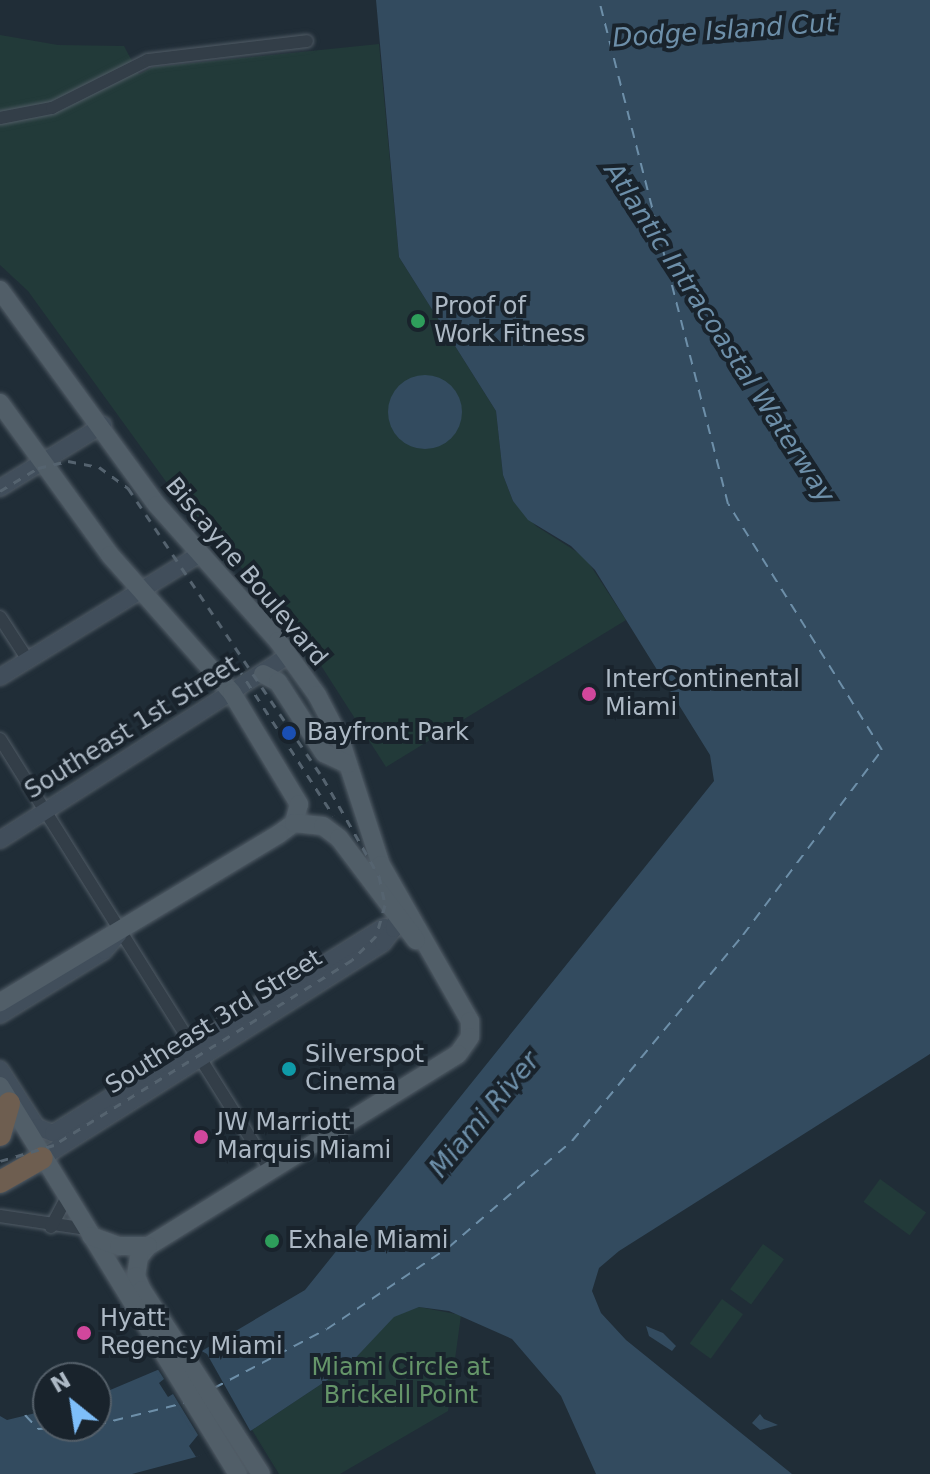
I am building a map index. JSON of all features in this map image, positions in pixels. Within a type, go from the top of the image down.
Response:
[{"type":"highway","points":[[0,1135],[11,1100]]},
{"type":"highway","points":[[0,1182],[42,1158]]},
{"type":"main road","name":"Biscayne Boulevard","points":[[2,295],[103,425],[148,494],[289,655],[330,716],[371,843],[390,882],[463,1004],[470,1037],[458,1054],[271,1171]]},
{"type":"main road","points":[[0,403],[140,590],[232,693],[296,793],[299,809],[294,823],[120,933],[99,940],[0,1002]]},
{"type":"main road","points":[[263,674],[278,682],[326,755],[348,764]]},
{"type":"main road","points":[[294,823],[333,832],[392,908],[427,946]]},
{"type":"main road","points":[[390,882],[392,908]]},
{"type":"main road","points":[[11,1100],[27,1133],[89,1233],[261,1474]]},
{"type":"main road","points":[[89,1233],[119,1246],[148,1246],[271,1171]]},
{"type":"main road","points":[[148,1246],[136,1276],[149,1316],[238,1474]]},
{"type":"street","points":[[0,118],[52,108],[148,60],[307,41]]},
{"type":"street","points":[[0,488],[103,425]]},
{"type":"street","points":[[0,677],[200,554]]},
{"type":"street","points":[[0,617],[28,660]]},
{"type":"street","name":"Southeast 1st Street","points":[[0,840],[289,655]]},
{"type":"street","points":[[0,739],[271,1171]]},
{"type":"street","name":"Southeast 3rd Street","points":[[42,1158],[374,936],[392,908]]},
{"type":"street","points":[[0,1015],[104,951],[120,933]]},
{"type":"street","name":"Southeast 3rd Street","points":[[53,1133],[196,1054]]},
{"type":"street","points":[[0,1069],[11,1100],[42,1131],[72,1140]]},
{"type":"street","points":[[51,1227],[67,1197]]},
{"type":"street","points":[[0,1216],[89,1233]]},
{"type":"green space","name":"Bayfront Park","points":[[0,35],[58,45],[124,46],[139,74],[153,67],[379,44],[399,257],[496,411],[503,475],[513,501],[536,526],[585,557],[626,620],[386,767],[304,639],[167,483],[28,291],[0,265]]},
{"type":"green space","points":[[880,1179],[926,1213],[910,1235],[864,1202]]},
{"type":"green space","points":[[763,1244],[784,1259],[751,1305],[730,1289]]},
{"type":"green space","points":[[722,1299],[743,1314],[711,1359],[690,1343]]},
{"type":"green space","name":"Miami Circle at Brickell Point","points":[[419,1307],[461,1315],[448,1411],[340,1474],[279,1474],[252,1430],[347,1367],[394,1316]]},
{"type":"water","points":[[376,0],[930,0],[930,1054],[619,1251],[599,1268],[592,1291],[601,1313],[626,1340],[792,1474],[596,1474],[561,1396],[512,1339],[449,1311],[419,1307],[394,1317],[347,1367],[252,1430],[196,1457],[132,1474],[0,1474],[0,1416],[7,1420],[32,1414],[32,1442],[112,1442],[112,1389],[200,1352],[305,1290],[714,781],[710,755],[595,570],[571,546],[528,520],[513,501],[503,475],[496,411],[399,257]]},
{"type":"water","points":[[425,375],[439,378],[451,386],[459,398],[462,412],[459,426],[451,438],[439,446],[425,449],[411,446],[399,438],[391,426],[388,412],[391,398],[399,386],[411,378]]},
{"type":"water","points":[[646,1326],[663,1333],[676,1346],[672,1351],[649,1336]]},
{"type":"water","points":[[760,1414],[778,1425],[760,1430],[752,1423]]},
{"type":"pier","points":[[198,1349],[207,1354],[252,1434],[196,1457],[189,1446],[198,1435],[173,1394],[168,1397],[159,1383],[164,1379],[157,1368]]},
{"type":"ferry route","points":[[214,1388],[327,1329],[449,1247],[572,1141],[743,935],[882,750],[728,504],[599,0]]},
{"type":"ferry route","points":[[112,1421],[184,1403]]},
{"type":"ferry route","points":[[25,1415],[32,1423]]},
{"type":"railway","points":[[0,491],[38,468],[68,461],[99,467],[128,488],[323,778],[379,876],[385,905],[376,936],[352,960],[54,1145],[0,1161]]},
{"type":"railway","points":[[229,654],[333,815]]},
{"type":"place","name":"Proof of Work Fitness","points":[[418,321]]},
{"type":"place","name":"InterContinental Miami","points":[[589,694]]},
{"type":"place","name":"Bayfront Park","points":[[289,733]]},
{"type":"place","name":"Silverspot Cinema","points":[[289,1069]]},
{"type":"place","name":"JW Marriott Marquis Miami","points":[[201,1137]]},
{"type":"place","name":"Exhale Miami","points":[[272,1241]]},
{"type":"place","name":"Hyatt Regency Miami","points":[[84,1333]]},
{"type":"water label","name":"Dodge Island Cut","points":[[724,31]]},
{"type":"water label","name":"Atlantic Intracoastal Waterway","points":[[719,333]]},
{"type":"water label","name":"Miami River","points":[[485,1115]]}]
